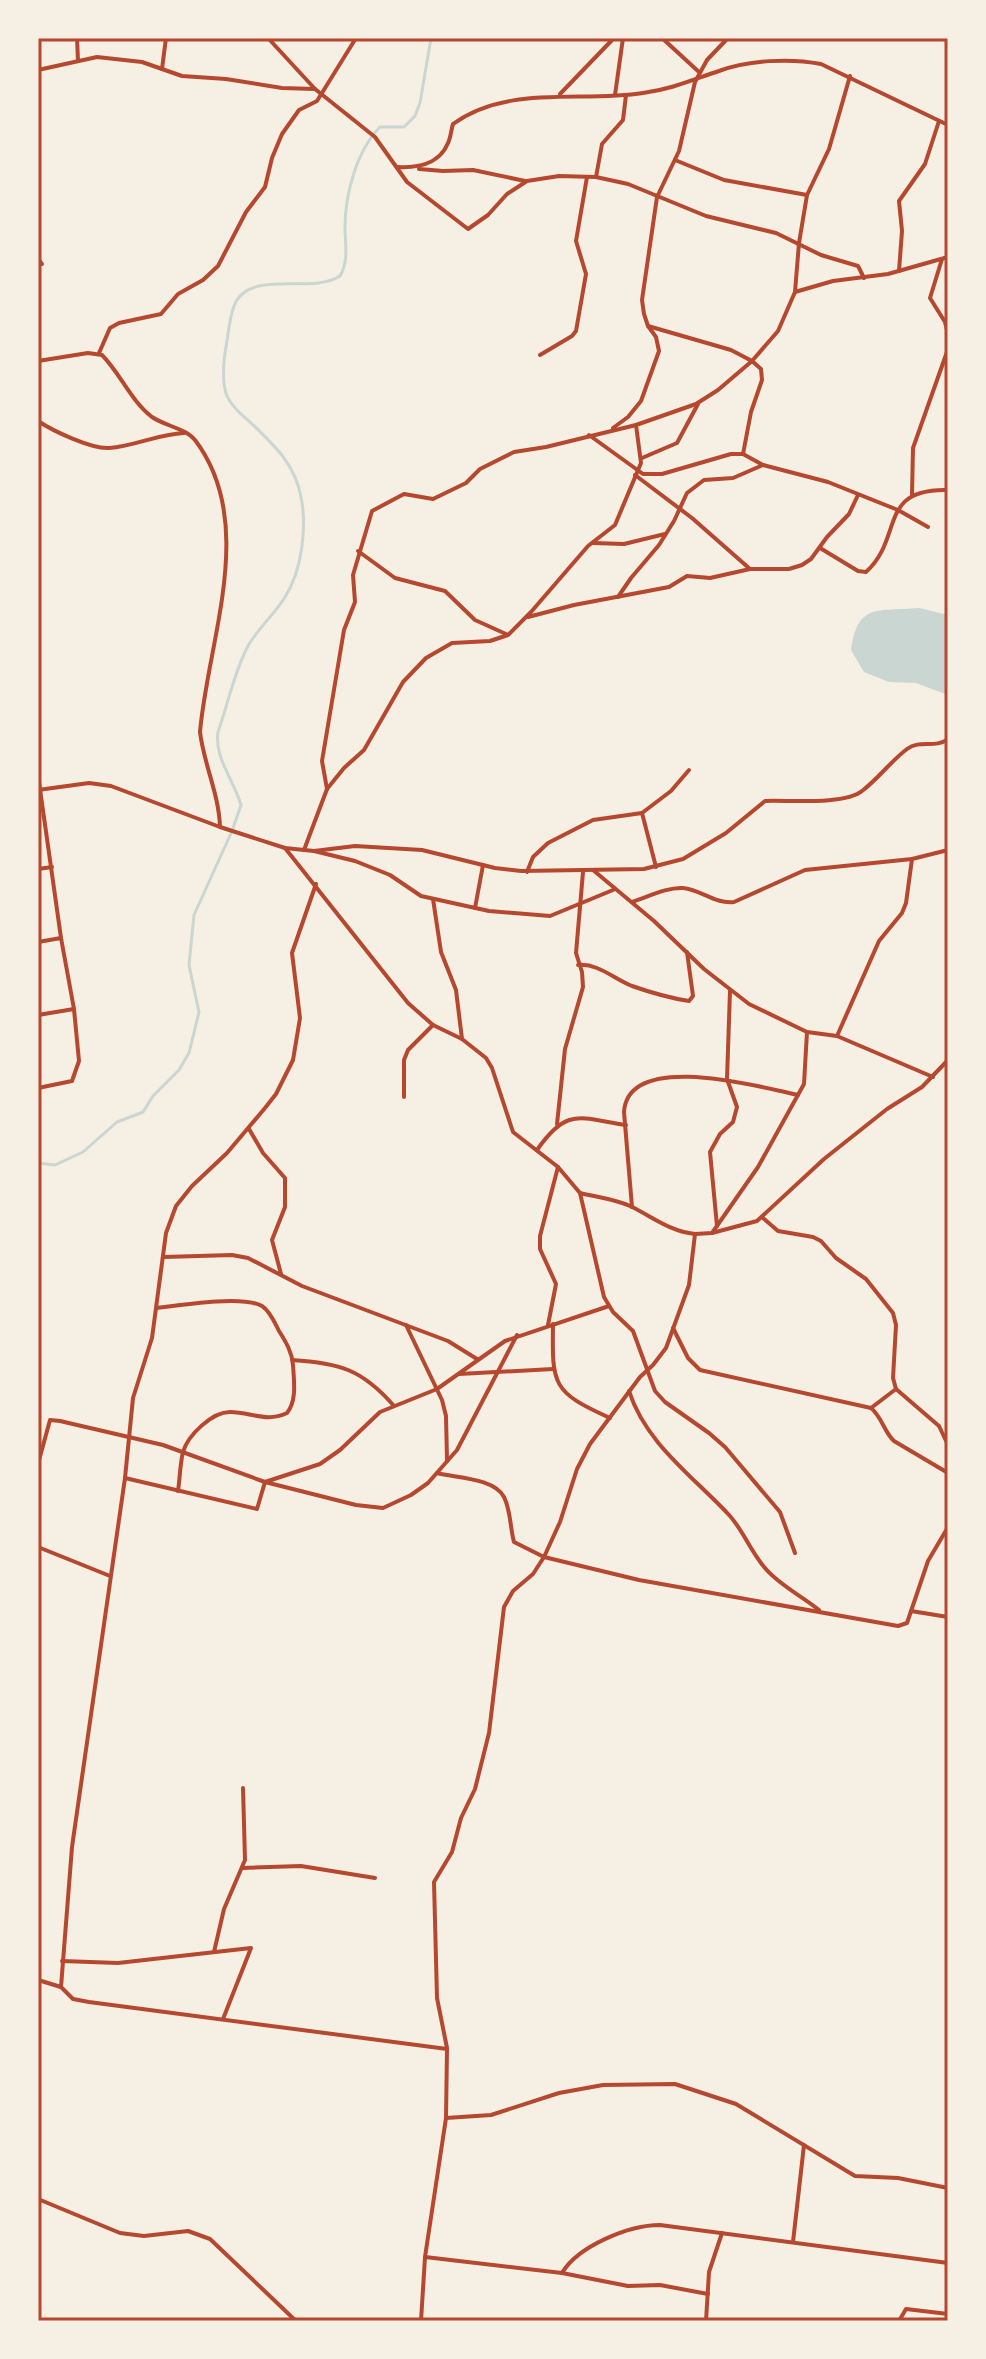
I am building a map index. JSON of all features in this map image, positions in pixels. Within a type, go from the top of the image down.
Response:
[{"type":"street","points":[[77,38],[78,61]]},
{"type":"street","points":[[162,69],[166,38]]},
{"type":"street","points":[[268,38],[315,89],[375,137],[407,182],[468,229],[488,215],[507,194],[527,181],[596,177],[628,184],[706,216],[776,233],[821,255],[858,266],[864,278]]},
{"type":"street","points":[[99,353],[110,328],[119,323],[161,314],[178,294],[203,280],[218,266],[246,212],[265,187],[282,134],[299,110],[312,104],[322,94],[356,38]]},
{"type":"street","points":[[559,95],[614,38]]},
{"type":"street","points":[[615,95],[623,38]]},
{"type":"street","points":[[662,38],[699,72]]},
{"type":"street","points":[[610,430],[628,417],[641,401],[656,361],[659,343],[648,326],[642,291],[657,197],[675,160],[699,72],[728,38]]},
{"type":"street","points":[[38,70],[97,57],[142,62],[182,76],[315,89]]},
{"type":"street","points":[[415,168],[425,166],[444,151],[451,127],[457,121],[493,105],[559,95],[626,95],[666,89],[695,82],[725,69],[766,63],[809,62],[850,76],[948,125]]},
{"type":"street","points":[[327,789],[322,761],[344,630],[355,602],[353,575],[372,511],[409,493],[433,499],[466,483],[480,469],[514,452],[636,425],[699,402],[752,361],[778,331],[795,292],[807,195],[829,149],[850,76]]},
{"type":"street","points":[[596,177],[602,144],[623,120],[626,95]]},
{"type":"street","points":[[899,271],[902,231],[899,201],[925,164],[939,121]]},
{"type":"street","points":[[675,160],[716,178],[807,195]]},
{"type":"street","points":[[397,167],[473,170],[527,181]]},
{"type":"street","points":[[540,355],[576,331],[586,274],[576,241],[587,176]]},
{"type":"street","points":[[795,292],[833,281],[899,271],[945,258]]},
{"type":"street","points":[[945,258],[930,298],[945,322],[948,334]]},
{"type":"street","points":[[648,326],[731,350],[761,369],[762,380],[751,412],[743,454]]},
{"type":"street","points":[[912,494],[913,448],[948,349]]},
{"type":"street","points":[[38,361],[99,353]]},
{"type":"street","points":[[99,353],[154,418],[194,439],[206,458],[221,495],[228,550],[200,732],[218,802],[220,827]]},
{"type":"street","points":[[641,458],[677,443],[699,402]]},
{"type":"street","points":[[38,421],[56,432],[105,448],[157,436],[187,433]]},
{"type":"street","points":[[304,850],[327,789],[364,750],[403,682],[426,658],[452,643],[490,641],[508,635],[592,543],[615,525],[641,458],[636,425]]},
{"type":"street","points":[[589,435],[750,569]]},
{"type":"street","points":[[636,473],[654,475],[731,454],[743,454],[763,465],[820,479],[898,510],[928,527]]},
{"type":"street","points":[[618,597],[665,534],[687,493],[704,480],[733,478],[763,465]]},
{"type":"street","points":[[820,548],[858,571],[866,572],[879,558],[898,510],[912,494],[921,490],[948,490]]},
{"type":"street","points":[[527,617],[669,587],[687,576],[710,578],[750,569],[789,569],[802,565],[849,514],[858,495]]},
{"type":"street","points":[[592,543],[624,544],[665,534]]},
{"type":"street","points":[[358,551],[395,578],[445,591],[475,620],[508,635]]},
{"type":"street","points":[[314,851],[355,846],[392,848],[431,852],[527,872],[656,867],[683,859],[716,840],[765,801],[796,802],[855,796],[907,749],[919,744],[937,745],[948,739]]},
{"type":"street","points":[[527,872],[539,850],[559,837],[593,820],[642,813],[671,791],[689,770]]},
{"type":"street","points":[[38,775],[74,1009],[79,1061],[72,1081],[38,1088]]},
{"type":"street","points":[[39,790],[89,783],[111,786],[285,848],[314,851],[374,868],[421,896],[475,908],[550,916],[613,890]]},
{"type":"street","points":[[642,813],[656,867]]},
{"type":"street","points":[[285,848],[408,1003],[433,1025],[462,1039],[486,1058],[513,1132],[558,1167],[580,1193],[600,1283],[609,1306],[633,1331],[655,1391],[725,1447],[780,1512],[795,1553]]},
{"type":"street","points":[[631,903],[675,888],[692,890],[723,903],[734,902],[805,870],[912,859],[948,850]]},
{"type":"street","points":[[837,1036],[879,941],[902,913],[912,859]]},
{"type":"street","points":[[475,908],[483,865]]},
{"type":"street","points":[[38,869],[52,867]]},
{"type":"street","points":[[537,1150],[557,1124],[565,1049],[583,987],[576,953],[583,870]]},
{"type":"street","points":[[593,870],[730,991],[749,1004],[807,1032],[837,1036],[933,1077]]},
{"type":"street","points":[[61,1987],[72,1847],[125,1478],[133,1398],[149,1349],[166,1233],[176,1206],[227,1153],[276,1094],[297,1046],[300,1018],[292,953],[316,884]]},
{"type":"street","points":[[433,899],[441,952],[456,990],[462,1039]]},
{"type":"street","points":[[38,942],[61,938]]},
{"type":"street","points":[[578,965],[594,967],[661,996],[689,1001],[693,996],[687,952]]},
{"type":"street","points":[[717,1226],[710,1152],[720,1134],[733,1122],[736,1112],[736,1099],[727,1079],[730,991]]},
{"type":"street","points":[[38,1015],[74,1009]]},
{"type":"street","points":[[404,1097],[404,1060],[408,1050],[433,1025]]},
{"type":"street","points":[[712,1233],[758,1167],[798,1095],[806,1074],[807,1032]]},
{"type":"street","points":[[580,1193],[632,1207],[666,1227],[695,1234],[748,1226],[762,1217],[849,1138],[933,1077],[948,1060]]},
{"type":"street","points":[[632,1207],[625,1102],[638,1085],[662,1077],[727,1079],[798,1095]]},
{"type":"street","points":[[557,1124],[585,1118],[626,1125]]},
{"type":"street","points":[[248,1128],[263,1153],[285,1178],[285,1207],[272,1240],[281,1274]]},
{"type":"street","points":[[558,1167],[540,1236],[540,1249],[556,1284],[551,1325],[553,1369],[559,1386],[569,1397],[610,1418]]},
{"type":"street","points":[[762,1217],[778,1231],[821,1241],[836,1258],[866,1279],[893,1313],[896,1325],[893,1378],[896,1389],[939,1426],[948,1445]]},
{"type":"street","points":[[421,2321],[425,2257],[446,2118],[447,2049],[437,1998],[434,1882],[452,1852],[461,1818],[475,1789],[489,1733],[504,1607],[513,1591],[533,1574],[544,1557],[584,1454],[629,1391],[662,1355],[689,1285],[695,1234]]},
{"type":"street","points":[[164,1257],[232,1255],[262,1263],[302,1286],[448,1341],[477,1359]]},
{"type":"street","points":[[156,1308],[217,1302],[262,1306],[267,1310],[292,1360],[293,1399],[287,1413],[264,1419],[229,1412],[219,1415],[197,1431],[183,1451],[178,1491]]},
{"type":"street","points":[[265,1482],[320,1464],[340,1450],[380,1412],[437,1389],[477,1359],[517,1335],[609,1306]]},
{"type":"street","points":[[406,1325],[437,1389],[446,1416],[447,1462]]},
{"type":"street","points":[[673,1328],[688,1358],[700,1370],[871,1408],[878,1413],[888,1436],[948,1473]]},
{"type":"street","points":[[38,1464],[50,1420],[74,1423],[183,1451],[265,1482],[356,1505],[383,1508],[411,1495],[447,1462],[465,1437],[517,1335]]},
{"type":"street","points":[[292,1360],[341,1366],[369,1382],[394,1406]]},
{"type":"street","points":[[458,1374],[553,1369]]},
{"type":"street","points":[[871,1408],[896,1389]]},
{"type":"street","points":[[629,1391],[650,1432],[672,1460],[733,1519],[766,1570],[821,1611]]},
{"type":"street","points":[[437,1473],[498,1490],[505,1499],[514,1542],[544,1557],[639,1580],[898,1626],[907,1623],[928,1561],[948,1527]]},
{"type":"street","points":[[125,1478],[254,1509],[260,1506],[265,1482]]},
{"type":"street","points":[[38,1547],[110,1576]]},
{"type":"street","points":[[911,1611],[948,1617]]},
{"type":"street","points":[[214,1952],[224,1909],[243,1868],[243,1788]]},
{"type":"street","points":[[243,1868],[301,1866],[375,1878]]},
{"type":"street","points":[[62,1961],[108,1964],[251,1948],[223,2020]]},
{"type":"street","points":[[38,1980],[61,1987],[73,1999],[447,2049]]},
{"type":"street","points":[[446,2118],[469,2119],[491,2115],[559,2093],[603,2085],[675,2084],[736,2104],[855,2176],[898,2178],[948,2188]]},
{"type":"street","points":[[793,2243],[804,2145]]},
{"type":"street","points":[[38,2199],[120,2233],[144,2236],[188,2231],[210,2239],[296,2321]]},
{"type":"street","points":[[562,2273],[576,2255],[643,2225],[948,2263]]},
{"type":"street","points":[[706,2321],[711,2264],[722,2233]]},
{"type":"street","points":[[425,2257],[562,2273],[628,2286],[660,2285],[708,2294]]},
{"type":"street","points":[[899,2321],[906,2309],[948,2314]]},
{"type":"shaded area","points":[[919,608],[948,615],[948,695],[916,683],[889,682],[864,672],[851,650],[859,624],[872,612]]},
{"type":"waterway","points":[[38,1163],[55,1165],[83,1152],[117,1122],[143,1112],[153,1096],[179,1070],[189,1053],[199,1012],[189,965],[194,915],[241,805],[219,751],[218,732],[243,656],[281,603],[296,575],[303,535],[301,497],[289,465],[227,396],[224,369],[231,315],[237,300],[246,291],[257,287],[315,283],[340,276],[346,258],[347,201],[354,173],[365,148],[380,127],[404,127],[415,116],[431,38]]}]
